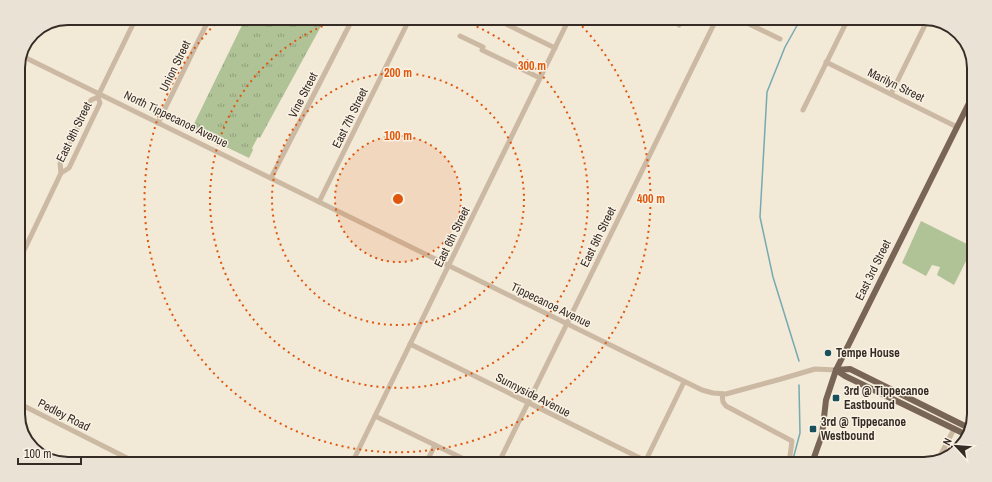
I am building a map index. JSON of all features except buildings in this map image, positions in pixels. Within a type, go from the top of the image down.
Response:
[{"type":"main road","name":"East 3rd Street","points":[[814,457],[822,436],[826,400],[836,370],[967,107]]},
{"type":"main road","points":[[836,370],[850,369],[965,426]]},
{"type":"main road","points":[[836,370],[845,376],[963,433]]},
{"type":"main road","points":[[954,429],[957,422]]},
{"type":"street","name":"East 9th Street","points":[[25,248],[61,173],[60,163],[91,100],[98,95],[133,25]]},
{"type":"street","name":"Union Street","points":[[158,123],[206,25]]},
{"type":"street","name":"Vine Street","points":[[271,178],[349,25]]},
{"type":"street","name":"East 7th Street","points":[[319,202],[407,25]]},
{"type":"street","points":[[508,25],[555,48]]},
{"type":"street","name":"East 6th Street","points":[[355,457],[566,25]]},
{"type":"street","name":"East 5th Street","points":[[501,457],[713,25]]},
{"type":"street","points":[[751,25],[780,39]]},
{"type":"street","points":[[802,110],[844,25]]},
{"type":"street","points":[[891,94],[925,25]]},
{"type":"street","points":[[460,36],[483,47],[482,50],[540,78]]},
{"type":"street","name":"North Tippecanoe Avenue","points":[[26,58],[98,95],[319,202]]},
{"type":"street","name":"Marilyn Street","points":[[826,62],[957,127]]},
{"type":"street","name":"East 9th Street","points":[[61,173],[70,168],[100,103],[98,95]]},
{"type":"street","name":"Tippecanoe Avenue","points":[[319,202],[684,382],[706,391],[722,394],[781,380],[815,369],[836,370]]},
{"type":"street","name":"Sunnyside Avenue","points":[[410,344],[636,457]]},
{"type":"street","points":[[648,457],[684,382]]},
{"type":"street","points":[[722,394],[723,402],[726,406],[792,441],[790,457]]},
{"type":"street","name":"Pedley Road","points":[[25,407],[125,457]]},
{"type":"street","points":[[375,416],[460,457]]},
{"type":"street","points":[[942,453],[954,429]]},
{"type":"street","points":[[429,457],[435,445]]},
{"type":"green space","points":[[242,25],[322,25],[260,138],[258,137],[249,158],[191,130]]},
{"type":"green space","points":[[921,221],[967,244],[967,259],[954,285],[937,275],[940,267],[932,265],[926,276],[902,263]]},
{"type":"waterway","points":[[797,25],[785,47],[767,92],[760,217],[773,277],[799,361]]},
{"type":"waterway","points":[[794,457],[800,433],[799,385]]},
{"type":"place","name":"Tempe House","points":[[828,353]]},
{"type":"place","name":"3rd @ Tippecanoe Eastbound","points":[[836,398]]},
{"type":"place","name":"3rd @ Tippecanoe Westbound","points":[[813,429]]}]
